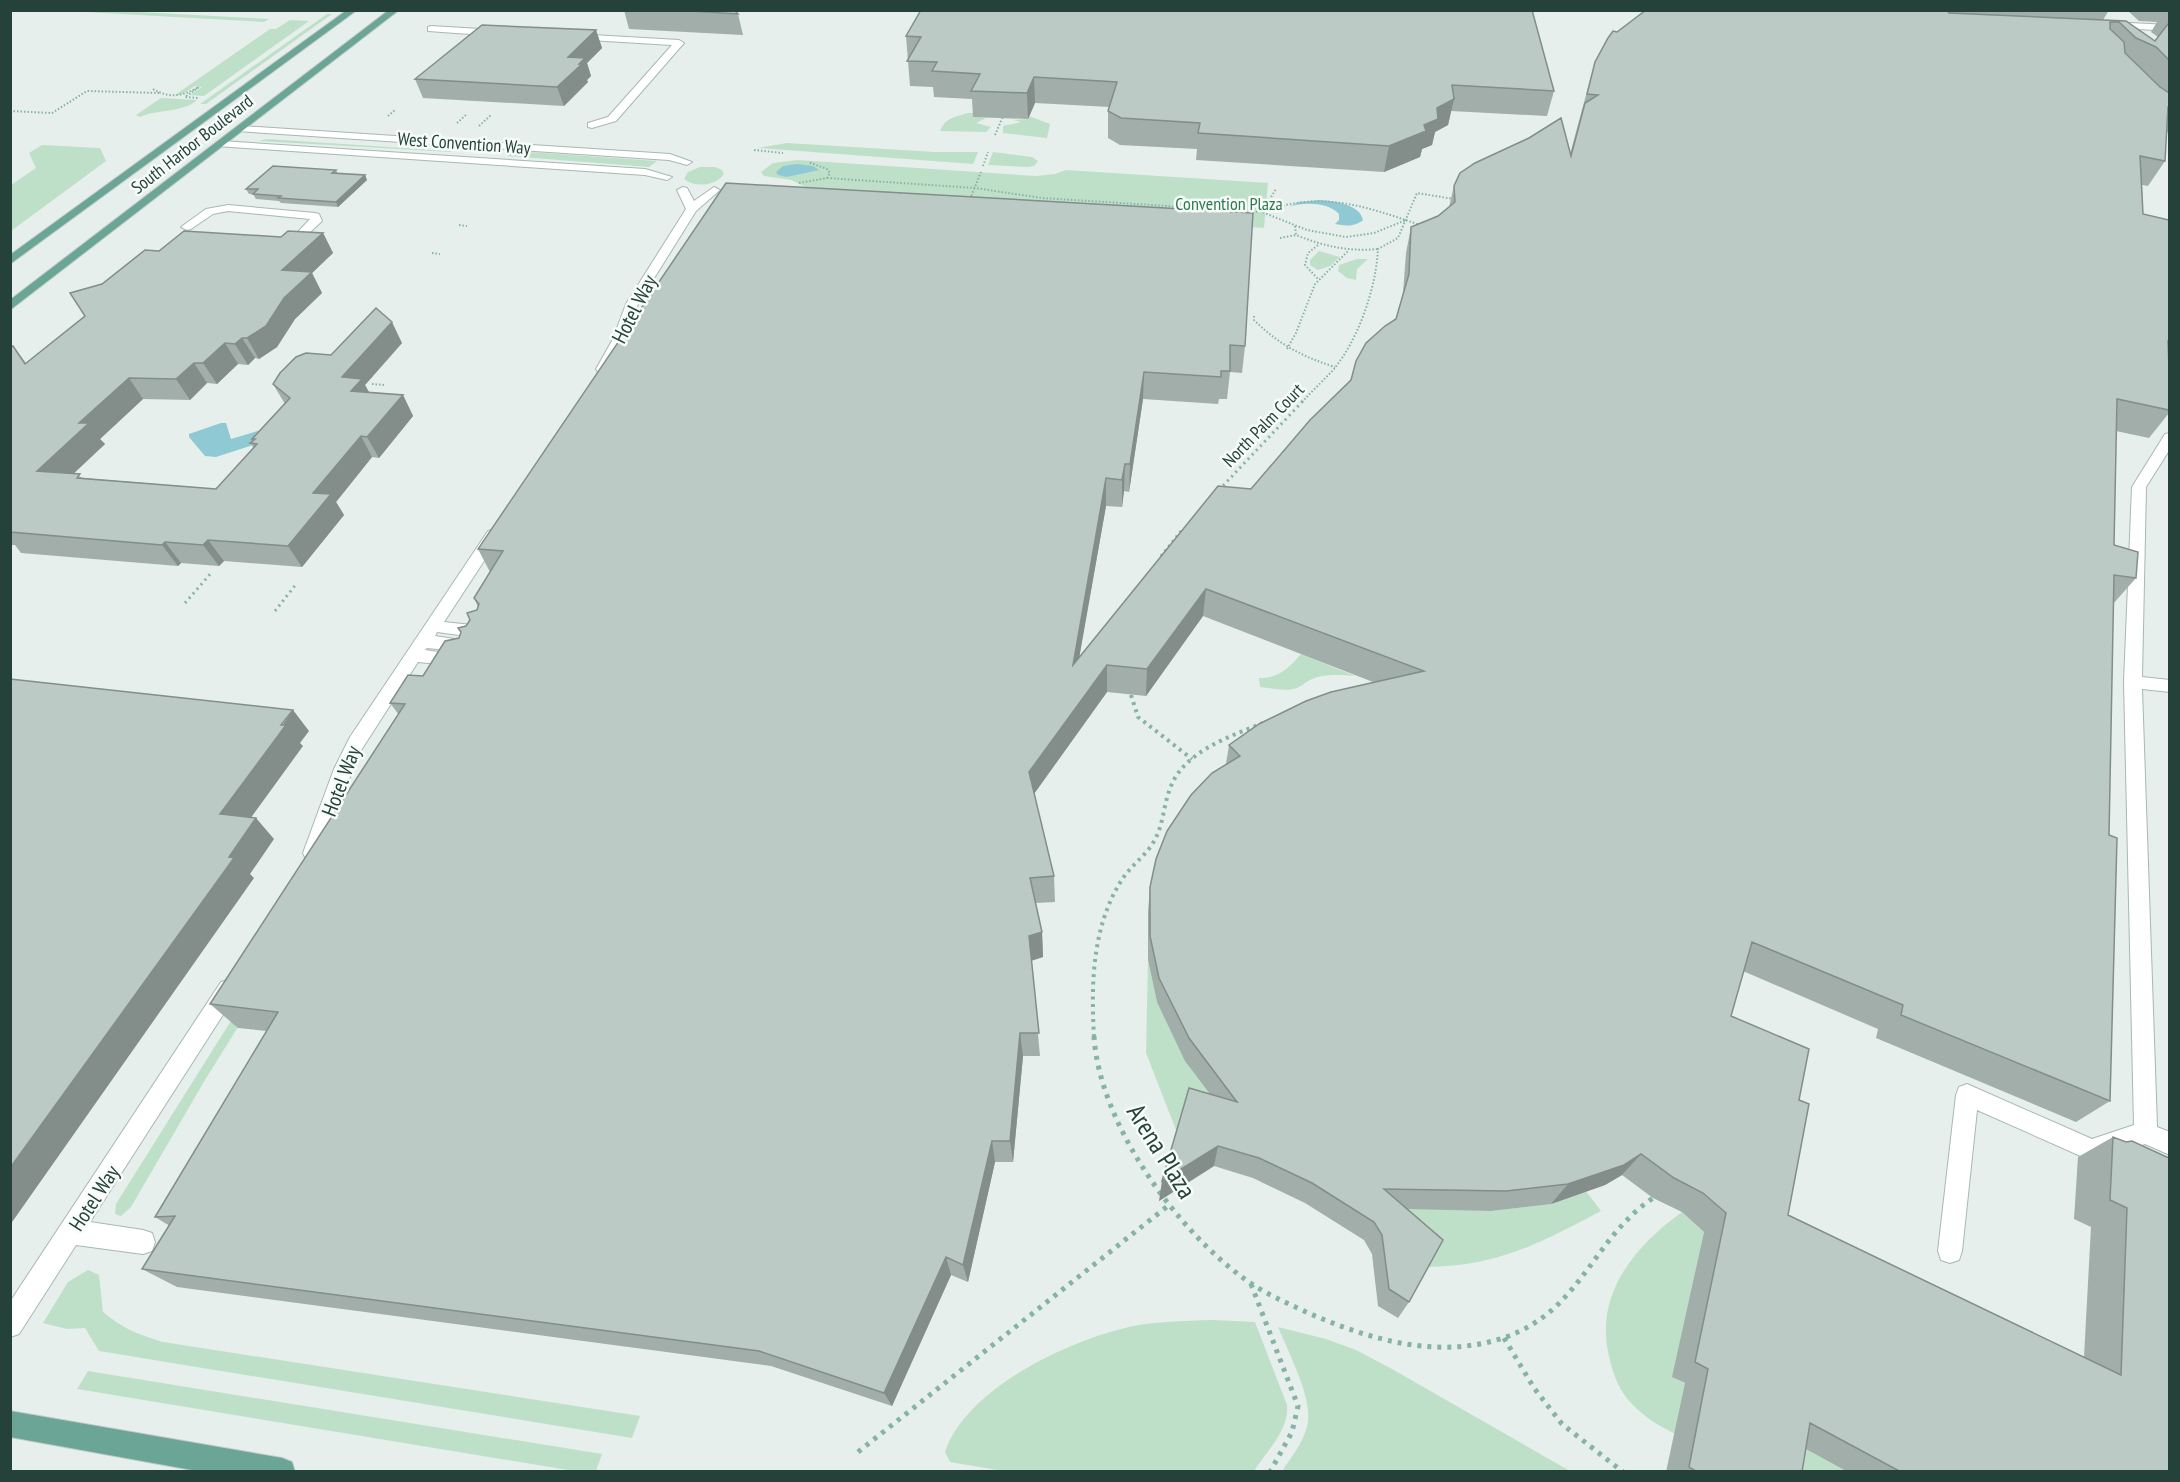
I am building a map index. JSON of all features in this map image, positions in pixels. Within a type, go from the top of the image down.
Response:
[{"type":"main road","name":"South Harbor Boulevard","points":[[10,261],[353,10]]},
{"type":"main road","name":"South Harbor Boulevard","points":[[10,306],[395,10]]},
{"type":"main road","points":[[10,1424],[282,1472]]},
{"type":"street","points":[[2157,16],[2169,27]]},
{"type":"street","points":[[2099,24],[2169,27]]},
{"type":"street","points":[[430,29],[508,33]]},
{"type":"street","points":[[565,36],[680,43],[612,119],[592,125]]},
{"type":"street","name":"West Convention Way","points":[[241,129],[670,157],[687,162]]},
{"type":"street","name":"West Convention Way","points":[[221,144],[645,172],[667,177]]},
{"type":"street","points":[[683,190],[692,209]]},
{"type":"street","name":"Hotel Way","points":[[598,376],[619,339],[632,304],[692,209],[714,190]]},
{"type":"street","points":[[187,227],[210,212],[228,208],[315,216],[316,221],[301,235]]},
{"type":"street","points":[[2146,1132],[2133,682],[2139,488],[2169,437]]},
{"type":"street","name":"Hotel Way","points":[[303,870],[321,834],[341,771],[351,751],[503,520]]},
{"type":"street","points":[[423,640],[476,647],[423,640]]},
{"type":"street","points":[[2133,682],[2169,686]]},
{"type":"street","name":"Hotel Way","points":[[10,1324],[242,968]]},
{"type":"street","points":[[1950,1251],[1967,1095],[2092,1150],[2146,1132],[2169,1143]]},
{"type":"street","points":[[72,1232],[143,1242]]},
{"type":"path","points":[[153,89],[163,95],[182,96],[199,87],[185,97],[201,98]]},
{"type":"path","points":[[10,111],[52,113],[87,91],[159,93]]},
{"type":"path","points":[[388,116],[396,109]]},
{"type":"path","points":[[995,135],[1004,113]]},
{"type":"path","points":[[754,150],[783,153]]},
{"type":"path","points":[[983,166],[988,152]]},
{"type":"path","points":[[808,162],[827,169],[830,173],[827,178]]},
{"type":"path","points":[[966,208],[981,172]]},
{"type":"path","points":[[800,183],[827,178],[975,188],[1042,198],[1262,212],[1295,226],[1331,235],[1360,236],[1406,220]]},
{"type":"path","points":[[1262,212],[1276,189]]},
{"type":"path","points":[[1280,238],[1296,235],[1318,245],[1348,251],[1378,249],[1398,238],[1417,193],[1454,199]]},
{"type":"path","points":[[1039,206],[1042,198]]},
{"type":"path","points":[[1262,212],[1290,201],[1318,199],[1372,208],[1425,226]]},
{"type":"path","points":[[459,225],[466,226]]},
{"type":"path","points":[[1295,226],[1296,235]]},
{"type":"path","points":[[1318,245],[1308,253],[1305,265],[1318,279]]},
{"type":"path","name":"North Palm Court","points":[[1215,494],[1335,367],[1356,331],[1371,294],[1378,266],[1378,249]]},
{"type":"path","points":[[1287,349],[1296,336],[1311,292],[1318,279],[1348,251]]},
{"type":"path","points":[[432,254],[440,254]]},
{"type":"path","points":[[1254,316],[1254,320],[1274,340],[1287,349],[1335,367]]},
{"type":"path","points":[[372,384],[385,385]]},
{"type":"path","points":[[1161,557],[1183,529]]},
{"type":"path","points":[[185,603],[212,572]]},
{"type":"path","points":[[275,611],[297,583]]},
{"type":"path","points":[[1131,695],[1138,717],[1191,759]]},
{"type":"path","name":"Arena Plaza","points":[[1266,722],[1191,759],[1177,772],[1170,788],[1158,836],[1150,849],[1134,863],[1112,896],[1100,926],[1094,978],[1093,1027],[1100,1075],[1118,1125],[1169,1206],[1207,1245],[1251,1284],[1294,1307],[1341,1327],[1389,1342],[1432,1349],[1472,1346],[1504,1338],[1541,1322],[1580,1285],[1631,1214],[1653,1198]]},
{"type":"path","points":[[858,1452],[1169,1206]]},
{"type":"path","points":[[1251,1284],[1298,1406],[1298,1419],[1294,1431],[1270,1472]]},
{"type":"path","points":[[1504,1338],[1534,1388],[1562,1424],[1623,1472]]},
{"type":"green space","points":[[67,11],[121,11],[269,19],[264,22]]},
{"type":"green space","points":[[327,14],[332,14],[206,104],[200,104]]},
{"type":"green space","points":[[290,20],[309,21],[204,96],[190,95],[202,87],[195,86],[181,95],[175,95],[270,29],[276,29]]},
{"type":"green space","points":[[161,98],[197,100],[177,109],[140,117],[136,115]]},
{"type":"green space","points":[[968,113],[975,113],[974,116],[986,118],[976,123],[991,127],[986,132],[940,131],[948,121]]},
{"type":"green space","points":[[1029,116],[1050,124],[1047,138],[1003,133],[1003,126],[1021,122],[1014,120],[1028,119]]},
{"type":"green space","points":[[267,139],[450,151],[452,152],[259,141]]},
{"type":"green space","points":[[787,143],[935,152],[978,152],[973,164],[758,148]]},
{"type":"green space","points":[[42,145],[100,148],[106,161],[11,231],[11,185],[36,168],[29,153]]},
{"type":"green space","points":[[515,151],[657,161],[649,167],[507,156]]},
{"type":"green space","points":[[993,152],[1032,157],[1038,161],[1034,166],[1028,167],[988,165]]},
{"type":"green space","name":"Convention Plaza","points":[[798,160],[1036,176],[1066,170],[1268,183],[1264,228],[830,198],[791,180],[764,176],[761,172],[773,163]]},
{"type":"green space","points":[[700,167],[715,167],[722,170],[724,174],[716,181],[699,185],[684,179],[688,172]]},
{"type":"green space","points":[[1319,251],[1340,257],[1330,266],[1318,270],[1310,265],[1310,260]]},
{"type":"green space","points":[[1357,259],[1368,259],[1357,269],[1356,280],[1347,278],[1338,271],[1339,265]]},
{"type":"green space","points":[[1301,654],[1355,676],[1318,677],[1293,689],[1260,687],[1259,678],[1283,672]]},
{"type":"green space","points":[[335,855],[238,1027],[131,1207],[121,1216],[115,1214],[116,1204]]},
{"type":"green space","points":[[1148,960],[1157,1002],[1216,1102],[1178,1135],[1146,1053]]},
{"type":"green space","points":[[1585,1190],[1601,1211],[1517,1251],[1474,1263],[1451,1266],[1425,1267],[1396,1207],[1491,1211],[1551,1204]]},
{"type":"green space","points":[[1682,1212],[1704,1232],[1673,1377],[1848,1471],[1792,1473],[1756,1466],[1663,1428],[1642,1413],[1623,1394],[1612,1369],[1606,1333],[1607,1312],[1613,1292],[1634,1256],[1665,1225]]},
{"type":"green space","points":[[88,1270],[99,1275],[103,1312],[131,1330],[163,1342],[640,1416],[632,1438],[99,1351],[85,1328],[67,1329],[43,1323],[68,1282]]},
{"type":"green space","points":[[1213,1320],[1255,1322],[1287,1405],[1285,1423],[1281,1431],[1254,1471],[1009,1472],[950,1462],[945,1452],[956,1430],[973,1409],[994,1390],[1045,1358],[1097,1336],[1132,1326]]},
{"type":"green space","points":[[1278,1327],[1326,1339],[1356,1350],[1570,1471],[1282,1471],[1307,1428],[1308,1410],[1293,1361]]},
{"type":"green space","points":[[88,1371],[602,1454],[596,1471],[574,1471],[77,1389]]},
{"type":"water","points":[[797,164],[813,166],[819,170],[787,177],[778,175],[776,172],[783,166]]},
{"type":"water","points":[[1320,200],[1352,207],[1357,210],[1363,220],[1353,225],[1339,225],[1335,224],[1339,220],[1339,214],[1329,207],[1301,204],[1289,207],[1299,202]]},
{"type":"water","points":[[226,423],[231,439],[261,430],[259,443],[216,457],[205,456],[189,434]]},
{"type":"building","points":[[674,10],[734,10],[738,14]]},
{"type":"building","points":[[921,10],[1532,10],[1554,91],[1452,85],[1454,99],[1437,108],[1438,119],[1424,125],[1426,131],[1389,146],[1198,133],[1200,123],[1121,118],[1108,111],[1117,82],[1034,77],[1027,93],[971,91],[980,74],[932,71],[937,62],[907,61],[921,37],[906,36]]},
{"type":"building","points":[[1646,10],[1947,10],[1949,13],[2126,21],[2155,41],[2169,24],[2169,60],[2156,47],[2136,38],[2119,22],[2110,22],[2110,29],[2124,42],[2125,53],[2169,93],[2165,161],[2140,156],[2143,214],[2169,220],[2169,410],[2117,399],[2114,545],[2138,552],[2136,578],[2114,575],[2109,835],[2117,838],[2110,1101],[1901,1015],[1903,1005],[1752,942],[1731,1016],[1809,1049],[1799,1100],[1809,1104],[1788,1215],[2121,1375],[2127,1208],[2110,1200],[2113,1137],[2126,1142],[2132,1141],[2169,1158],[2169,1472],[1901,1472],[1810,1423],[1802,1472],[1697,1472],[1689,1467],[1708,1369],[1695,1362],[1726,1213],[1703,1193],[1674,1178],[1641,1154],[1624,1165],[1568,1184],[1506,1191],[1384,1189],[1443,1240],[1409,1302],[1389,1289],[1382,1235],[1374,1222],[1312,1183],[1259,1158],[1218,1146],[1162,1181],[1189,1088],[1237,1102],[1189,1038],[1159,978],[1150,936],[1150,887],[1156,859],[1167,831],[1191,795],[1212,773],[1240,756],[1229,745],[1259,724],[1306,701],[1331,692],[1424,671],[1206,589],[1147,669],[1107,665],[1029,772],[1054,876],[1030,878],[1042,932],[1029,936],[1039,1033],[1020,1033],[1010,1141],[992,1141],[963,1265],[946,1257],[884,1393],[759,1351],[142,1269],[175,1216],[155,1217],[278,1012],[210,1004],[405,704],[390,703],[408,675],[423,676],[445,641],[459,638],[461,632],[458,628],[466,626],[470,620],[467,613],[477,610],[479,604],[474,598],[503,551],[478,549],[726,183],[1253,213],[1245,346],[1230,345],[1230,371],[1221,371],[1221,377],[1144,372],[1130,464],[1125,464],[1122,480],[1106,478],[1073,665],[1218,486],[1251,489],[1310,420],[1351,380],[1356,361],[1366,343],[1396,319],[1409,274],[1411,227],[1438,216],[1455,202],[1454,186],[1460,173],[1475,163],[1529,138],[1561,118],[1571,156],[1585,103],[1598,95],[1587,94],[1595,62],[1613,31],[1617,32]]},
{"type":"building","points":[[482,25],[596,30],[568,57],[585,58],[579,64],[582,64],[557,87],[415,79]]},
{"type":"building","points":[[273,166],[336,170],[332,173],[365,175],[336,202],[278,198],[281,196],[253,194],[258,189],[246,189]]},
{"type":"building","points":[[184,231],[281,237],[288,231],[323,233],[282,270],[312,272],[284,298],[266,326],[235,344],[225,343],[203,363],[194,363],[176,379],[129,378],[79,423],[89,423],[37,471],[80,474],[77,478],[216,489],[257,444],[250,443],[255,439],[252,439],[290,398],[273,384],[280,373],[296,357],[306,353],[331,355],[376,308],[392,322],[342,377],[362,379],[351,391],[403,395],[367,437],[361,436],[313,493],[331,494],[288,546],[208,540],[203,545],[165,542],[162,545],[10,532],[10,347],[13,346],[25,364],[85,316],[70,293],[102,284],[145,250],[159,251]]},
{"type":"building","points":[[10,679],[293,710],[281,725],[286,725],[220,814],[256,818],[229,857],[234,858],[10,1168]]}]
